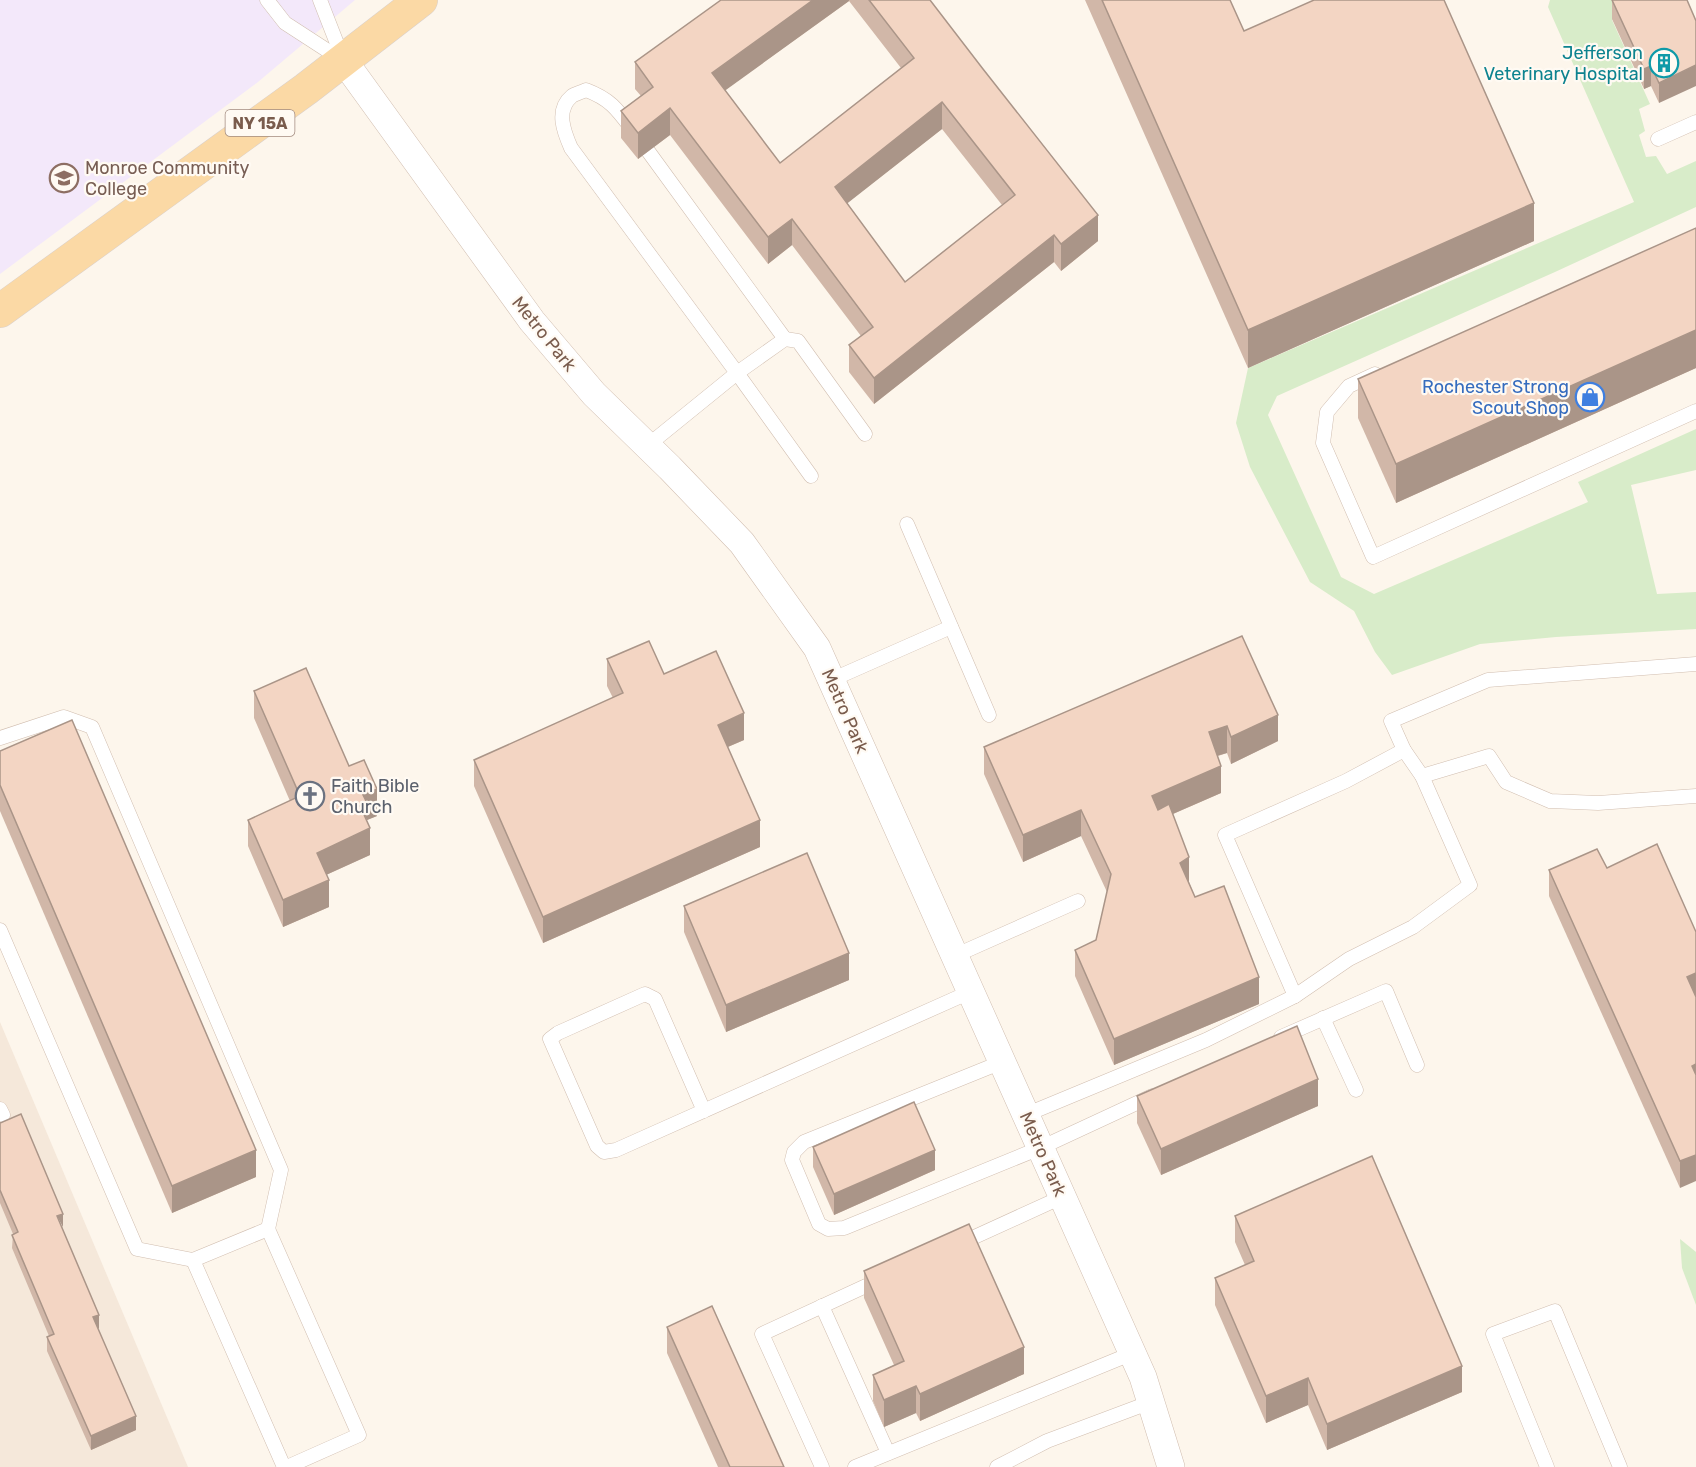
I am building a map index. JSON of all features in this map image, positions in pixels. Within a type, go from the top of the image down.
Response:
[{"type":"main road","name":"NY 15A","points":[[0,311],[344,61],[421,0]]},
{"type":"street","name":"Metro Park","points":[[344,61],[532,321],[594,394],[742,543],[817,648],[1133,1353],[1171,1467]]},
{"type":"lane","points":[[267,0],[285,23],[344,61]]},
{"type":"lane","points":[[320,0],[344,61]]},
{"type":"lane","points":[[632,130],[615,106],[601,96],[586,90],[572,96],[562,111],[563,129],[571,148],[812,476]]},
{"type":"lane","points":[[1658,139],[1696,122]]},
{"type":"lane","points":[[648,151],[785,339]]},
{"type":"lane","points":[[647,446],[737,373],[785,339],[798,341],[865,434]]},
{"type":"lane","points":[[1392,366],[1349,386],[1327,412],[1323,443],[1372,557],[1696,411]]},
{"type":"lane","points":[[906,524],[989,715]]},
{"type":"lane","points":[[831,680],[951,627]]},
{"type":"lane","points":[[1025,1115],[1206,1040],[1295,996],[1349,959],[1413,927],[1470,885],[1422,776],[1404,750],[1391,721],[1488,680],[1696,664]]},
{"type":"lane","points":[[0,738],[64,717],[92,727],[281,1170],[268,1229],[359,1435],[285,1467],[193,1260]]},
{"type":"lane","points":[[1295,996],[1225,835],[1346,781],[1404,750]]},
{"type":"lane","points":[[1422,776],[1489,756],[1506,782],[1550,801],[1598,803],[1696,796]]},
{"type":"lane","points":[[954,956],[1078,901]]},
{"type":"lane","points":[[0,930],[137,1249],[193,1260],[268,1229]]},
{"type":"lane","points":[[1269,1043],[1386,991],[1417,1065]]},
{"type":"lane","points":[[704,1111],[655,999],[645,994],[558,1033],[550,1039],[597,1146],[604,1152],[616,1150],[704,1111],[970,992]]},
{"type":"lane","points":[[1323,1018],[1356,1090]]},
{"type":"lane","points":[[1002,1062],[804,1142],[794,1152],[792,1160],[819,1224],[828,1229],[844,1228],[1040,1148],[1160,1093]]},
{"type":"lane","points":[[950,1248],[1062,1197]]},
{"type":"lane","points":[[822,1467],[762,1334],[897,1272]]},
{"type":"lane","points":[[822,1306],[888,1453]]},
{"type":"lane","points":[[1547,1467],[1493,1335],[1555,1311],[1620,1467]]},
{"type":"lane","points":[[855,1467],[1133,1353]]},
{"type":"lane","points":[[997,1467],[1047,1441],[1151,1402]]},
{"type":"shaded area","name":"Monroe Community College","points":[[0,0],[355,0],[258,82],[0,274]]},
{"type":"shaded area","points":[[0,1022],[188,1467],[0,1467]]},
{"type":"green space","points":[[1550,0],[1654,0],[1612,20],[1650,104],[1639,109],[1645,131],[1639,135],[1646,157],[1656,156],[1667,174],[1696,161],[1696,207],[1277,396],[1268,415],[1341,577],[1374,594],[1588,502],[1578,482],[1696,429],[1696,470],[1631,485],[1657,594],[1696,592],[1696,629],[1480,644],[1392,675],[1375,652],[1354,611],[1310,582],[1250,467],[1236,423],[1248,368],[1634,202],[1548,7]]},
{"type":"green space","points":[[1680,1239],[1696,1252],[1696,1305],[1682,1268]]},
{"type":"building","points":[[721,0],[813,0],[712,73],[780,163],[914,58],[869,0],[930,0],[1098,215],[1061,244],[1054,235],[874,378],[849,345],[873,327],[792,219],[768,237],[670,108],[638,133],[621,111],[653,87],[635,62]],"holes":[[[942,102],[1015,195],[905,282],[835,187]]]},
{"type":"building","points":[[1102,0],[1230,0],[1244,31],[1314,0],[1444,0],[1534,203],[1248,330]]},
{"type":"building","name":"Jefferson Veterinary Hospital","points":[[1612,0],[1687,0],[1696,21],[1696,65],[1659,83],[1651,66],[1644,69]]},
{"type":"building","points":[[1696,228],[1696,330],[1396,464],[1358,379]]},
{"type":"building","points":[[1242,636],[1278,715],[1231,737],[1227,726],[1209,732],[1221,766],[1152,796],[1158,810],[1169,804],[1189,857],[1180,863],[1195,897],[1224,886],[1259,977],[1114,1039],[1075,950],[1096,940],[1111,874],[1081,810],[1023,835],[984,747]]},
{"type":"building","points":[[649,641],[664,674],[716,651],[744,713],[718,725],[760,820],[543,917],[474,760],[623,693],[607,659]]},
{"type":"building","points":[[306,668],[349,766],[364,760],[377,789],[363,795],[367,803],[360,806],[370,828],[317,853],[329,880],[283,900],[248,820],[300,796],[254,691]]},
{"type":"building","points":[[72,720],[256,1150],[172,1186],[0,785],[0,751]]},
{"type":"building","points":[[1657,844],[1696,932],[1696,973],[1687,977],[1696,997],[1696,1064],[1692,1066],[1696,1075],[1696,1155],[1680,1161],[1549,870],[1597,849],[1607,868]]},
{"type":"building","points":[[807,853],[849,953],[726,1005],[684,906]]},
{"type":"building","points":[[1297,1026],[1318,1079],[1161,1149],[1137,1096]]},
{"type":"building","points":[[914,1102],[935,1150],[834,1194],[813,1147]]},
{"type":"building","points":[[21,1114],[63,1214],[57,1216],[99,1315],[93,1317],[136,1416],[91,1436],[47,1337],[54,1334],[12,1235],[18,1232],[0,1190],[0,1123]]},
{"type":"building","points":[[1372,1156],[1462,1366],[1327,1424],[1308,1378],[1266,1396],[1215,1278],[1254,1261],[1235,1216]]},
{"type":"building","points":[[969,1224],[1024,1347],[920,1394],[916,1386],[884,1400],[873,1375],[904,1361],[864,1271]]},
{"type":"building","points":[[712,1306],[784,1467],[730,1467],[667,1327]]},
{"type":"place","name":"Jefferson Veterinary Hospital","points":[[1664,63]]},
{"type":"place","name":"Monroe Community College","points":[[64,178]]},
{"type":"place","name":"Rochester Strong Scout Shop","points":[[1590,397]]},
{"type":"place","name":"Faith Bible Church","points":[[310,796]]}]
